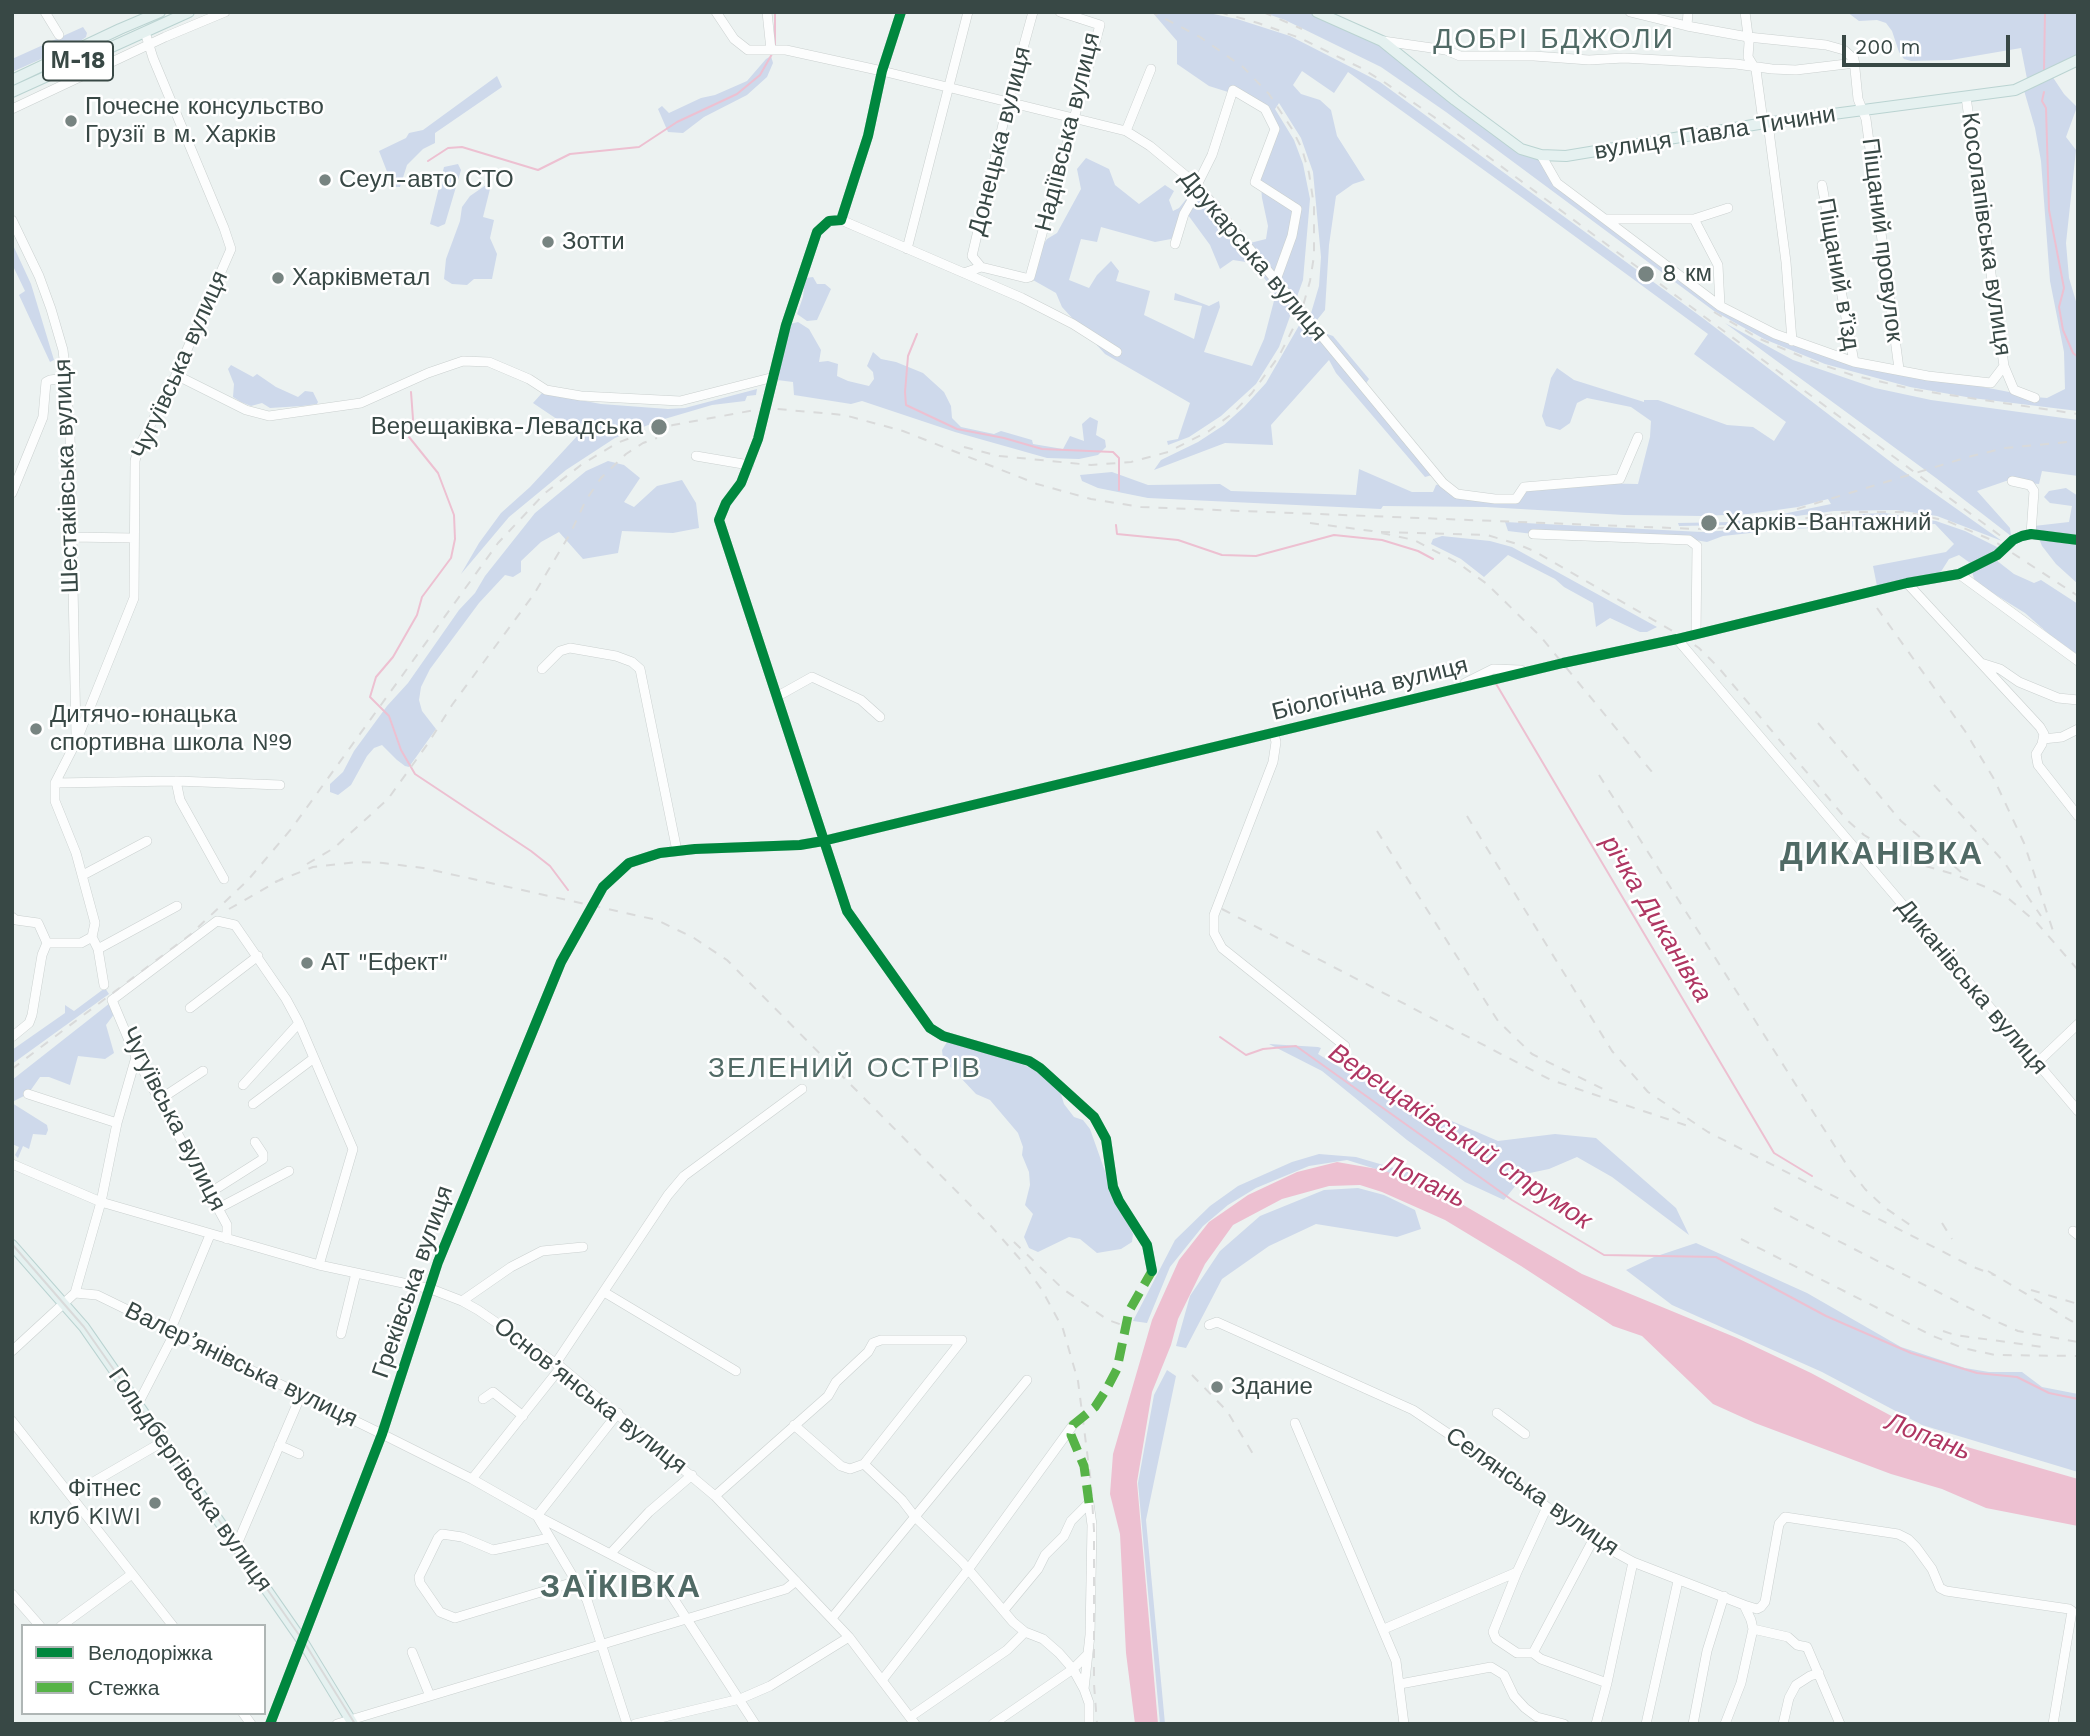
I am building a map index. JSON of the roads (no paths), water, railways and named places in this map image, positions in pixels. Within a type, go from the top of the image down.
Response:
[{"type":"main road","name":"М-18","points":[[12,80],[141,16],[160,12]]},
{"type":"main road","name":"М-18","points":[[12,92],[189,12]]},
{"type":"main road","name":"вулиця Павла Тичини","points":[[1317,12],[1382,41],[1521,149],[1541,156],[1566,156],[1765,123],[2015,90],[2078,60]]},
{"type":"main road","points":[[141,16],[145,32]]},
{"type":"main road","name":"Гольдбергівська вулиця","points":[[12,1245],[65,1304],[164,1441],[303,1642],[352,1721]]},
{"type":"street","points":[[46,12],[59,35]]},
{"type":"street","points":[[12,108],[225,12]]},
{"type":"street","name":"Друкарська вулиця","points":[[716,12],[734,39],[748,50],[786,50],[882,71],[1126,131],[1150,146],[1197,185],[1443,483],[1457,494],[1516,499],[1524,487],[1620,479],[1638,437]]},
{"type":"street","points":[[767,12],[771,50]]},
{"type":"street","points":[[841,220],[868,136],[882,71],[901,12]]},
{"type":"street","points":[[907,249],[968,12]]},
{"type":"street","name":"Донецька вулиця","points":[[981,267],[972,256],[1008,103],[1033,12]]},
{"type":"street","name":"Надіївська вулиця","points":[[981,267],[1030,277],[1100,25],[1060,12]]},
{"type":"street","points":[[1382,41],[1446,50],[1460,56],[1534,56],[1589,60],[1624,58],[1796,70],[1854,63],[1850,54],[1835,47],[1748,37],[1630,12]]},
{"type":"street","points":[[1687,26],[1688,12]]},
{"type":"street","points":[[1745,12],[1748,57],[1754,66],[1762,114],[1769,131],[1786,262],[1792,341]]},
{"type":"street","name":"Чугуївська вулиця","points":[[55,783],[76,742],[134,598],[135,461],[231,249],[145,32]]},
{"type":"street","name":"Піщаний провулок","points":[[1854,63],[1858,99],[1864,110],[1899,369]]},
{"type":"street","points":[[1126,131],[1151,69]]},
{"type":"street","points":[[1175,244],[1184,214],[1198,190],[1197,185],[1212,155],[1233,90],[1265,109],[1275,130],[1255,182],[1297,209],[1292,236],[1276,280]]},
{"type":"street","name":"Косолапівська вулиця","points":[[1966,97],[2004,366],[2014,390],[2035,397]]},
{"type":"street","points":[[1541,156],[1557,183],[1720,306],[1792,341],[1854,362],[1928,376],[1992,383],[2004,366]]},
{"type":"street","name":"Піщаний в’їзд","points":[[1822,185],[1854,362]]},
{"type":"street","points":[[1606,219],[1694,219],[1728,208]]},
{"type":"street","points":[[1694,219],[1717,265],[1720,306]]},
{"type":"street","name":"Шестаківська вулиця","points":[[12,220],[39,276],[63,350],[76,742]]},
{"type":"street","points":[[1117,352],[1043,309],[964,273],[841,220],[829,221],[817,232],[786,325],[768,400],[748,465],[735,493],[719,514],[719,520],[847,911],[930,1028],[943,1036],[1029,1061],[1094,1117],[1106,1139],[1113,1187],[1147,1245],[1152,1271]]},
{"type":"street","points":[[964,273],[981,267]]},
{"type":"street","points":[[176,375],[246,410],[269,416],[361,403],[428,373],[463,361],[489,362],[529,379],[545,390],[581,396],[680,401],[774,377]]},
{"type":"street","points":[[12,493],[43,417],[46,382],[66,378]]},
{"type":"street","points":[[696,456],[748,465]]},
{"type":"street","points":[[2012,481],[2030,485],[2034,491],[2031,534],[2078,540]]},
{"type":"street","points":[[1533,534],[1689,540],[1697,545],[1696,634]]},
{"type":"street","name":"Біологічна вулиця","points":[[660,853],[800,845],[824,841],[1453,690],[1493,669],[1533,670],[1677,639],[1907,583],[1959,574],[1997,555],[2016,538],[2031,534]]},
{"type":"street","points":[[71,537],[134,538]]},
{"type":"street","points":[[1959,574],[2078,661]]},
{"type":"street","points":[[1907,583],[2040,727],[2044,734],[2036,754],[2038,765],[2078,816]]},
{"type":"street","name":"Диканівська вулиця","points":[[1677,639],[2078,1111]]},
{"type":"street","points":[[542,669],[559,651],[570,648],[616,656],[632,662],[640,669],[677,851]]},
{"type":"street","points":[[1979,663],[2000,669],[2018,681],[2058,698],[2078,700]]},
{"type":"street","points":[[778,696],[812,677],[861,699],[880,717]]},
{"type":"street","points":[[2043,738],[2062,737],[2078,729]]},
{"type":"street","points":[[1274,734],[1276,742],[1273,762],[1214,915],[1214,933],[1222,948],[1345,1046]]},
{"type":"street","points":[[176,781],[180,800],[224,879]]},
{"type":"street","points":[[47,943],[88,942],[95,923],[83,875],[55,801],[55,783],[176,781],[280,785]]},
{"type":"street","points":[[83,875],[147,841]]},
{"type":"street","name":"Греківська вулиця","points":[[270,1724],[382,1434],[438,1262],[557,972],[589,908],[603,887],[622,867],[637,859],[660,853]]},
{"type":"street","points":[[98,949],[177,906]]},
{"type":"street","points":[[12,917],[38,923],[47,943],[42,955],[32,1015],[29,1023],[12,1037]]},
{"type":"street","name":"Чугуївська вулиця","points":[[228,1239],[228,1225],[136,1057],[112,1000],[218,921],[235,925],[258,956]]},
{"type":"street","points":[[92,937],[98,949],[104,985]]},
{"type":"street","points":[[190,1008],[258,956],[299,1023],[353,1149],[319,1265]]},
{"type":"street","points":[[243,1085],[299,1023]]},
{"type":"street","points":[[2037,1063],[2078,1024]]},
{"type":"street","points":[[12,1352],[75,1293],[101,1202],[117,1123],[136,1057]]},
{"type":"street","points":[[253,1104],[314,1058]]},
{"type":"street","points":[[159,1100],[203,1071]]},
{"type":"street","points":[[472,1479],[523,1416],[668,1195],[684,1176],[802,1089]]},
{"type":"street","points":[[28,1094],[117,1123]]},
{"type":"street","points":[[211,1192],[263,1159],[263,1154],[255,1142]]},
{"type":"street","name":"Основ’янська вулиця","points":[[12,1164],[101,1202],[319,1265],[430,1289],[462,1301],[558,1365],[715,1496],[849,1637],[913,1721]]},
{"type":"street","points":[[219,1208],[289,1171]]},
{"type":"street","points":[[136,1403],[172,1338],[170,1331],[210,1235]]},
{"type":"street","points":[[462,1301],[511,1267],[542,1251],[583,1247]]},
{"type":"street","points":[[341,1334],[356,1273]]},
{"type":"street","points":[[604,1292],[736,1371]]},
{"type":"street","name":"Валер’янівська вулиця","points":[[75,1293],[97,1295],[382,1434],[662,1581],[755,1724]]},
{"type":"street","name":"Селянська вулиця","points":[[1209,1325],[1217,1322],[1413,1410],[1593,1539],[1633,1562],[1744,1605]]},
{"type":"street","points":[[715,1496],[794,1425],[828,1396],[836,1382],[877,1340],[962,1340],[863,1464],[850,1469],[841,1466],[794,1425]]},
{"type":"street","points":[[832,1618],[1027,1380]]},
{"type":"street","points":[[483,1399],[493,1392],[523,1416]]},
{"type":"street","points":[[235,1545],[301,1395]]},
{"type":"street","points":[[618,1413],[537,1516],[587,1600],[627,1724]]},
{"type":"street","points":[[1497,1413],[1525,1434]]},
{"type":"street","points":[[12,1421],[171,1624]]},
{"type":"street","points":[[1295,1423],[1396,1661],[1404,1724]]},
{"type":"street","points":[[883,1679],[967,1571],[1073,1425]]},
{"type":"street","points":[[71,1495],[164,1441]]},
{"type":"street","points":[[279,1445],[299,1454]]},
{"type":"street","points":[[863,1464],[962,1562],[1013,1622],[1025,1632],[1043,1639],[1073,1669],[1089,1703],[1088,1723]]},
{"type":"street","points":[[611,1553],[649,1512],[692,1475]]},
{"type":"street","points":[[1004,1609],[1089,1503],[1092,1525],[1090,1634],[1084,1689]]},
{"type":"street","points":[[1547,1507],[1493,1632],[1496,1639],[1517,1653],[1533,1653],[1541,1659],[1607,1683]]},
{"type":"street","points":[[1744,1605],[1757,1609],[1765,1602],[1779,1524],[1784,1517],[1898,1534],[1916,1546],[1932,1569],[1940,1588],[1946,1591],[2072,1611],[2053,1724]]},
{"type":"street","points":[[549,1538],[493,1550],[462,1537],[442,1534],[419,1577],[420,1583],[440,1612],[454,1618],[574,1582]]},
{"type":"street","points":[[1533,1653],[1593,1539]]},
{"type":"street","points":[[1595,1724],[1607,1683],[1633,1562]]},
{"type":"street","points":[[1384,1629],[1517,1573]]},
{"type":"street","points":[[64,1624],[132,1574]]},
{"type":"street","points":[[337,1724],[786,1589],[796,1581]]},
{"type":"street","points":[[1646,1724],[1678,1581]]},
{"type":"street","points":[[12,1594],[38,1624]]},
{"type":"street","points":[[1693,1724],[1707,1651],[1724,1596]]},
{"type":"street","points":[[1725,1724],[1741,1683],[1753,1629],[1744,1605]]},
{"type":"street","points":[[1753,1629],[1788,1637],[1797,1645],[1807,1647],[1840,1724]]},
{"type":"street","points":[[913,1721],[1007,1650],[1025,1632]]},
{"type":"street","points":[[635,1724],[663,1720],[740,1699],[770,1686],[849,1637]]},
{"type":"street","points":[[412,1652],[430,1696]]},
{"type":"street","points":[[993,1724],[1073,1669],[1087,1655]]},
{"type":"street","points":[[1400,1684],[1491,1667],[1504,1675],[1514,1696],[1531,1713],[1564,1724]]},
{"type":"street","points":[[1783,1724],[1789,1698],[1796,1685],[1819,1673]]},
{"type":"water","name":"Лопань","points":[[1337,1162],[1383,1170],[1453,1199],[1582,1274],[1737,1338],[1811,1373],[1929,1436],[2078,1479],[2078,1526],[1986,1508],[1942,1489],[1891,1474],[1755,1423],[1713,1404],[1642,1336],[1613,1326],[1445,1220],[1360,1185],[1329,1186],[1282,1199],[1233,1225],[1205,1264],[1178,1319],[1171,1345],[1152,1392],[1137,1482],[1158,1724],[1135,1724],[1126,1653],[1120,1534],[1110,1494],[1113,1454],[1152,1320],[1179,1260],[1209,1222],[1248,1195],[1297,1172]]},
{"type":"waterway","name":"Верещаківський струмок","points":[[775,12],[775,46]]},
{"type":"waterway","points":[[2044,70],[2045,12]]},
{"type":"waterway","name":"Верещаківський струмок","points":[[428,161],[448,148],[462,147],[538,170],[570,154],[639,147],[677,122],[737,94],[760,75],[772,54]]},
{"type":"waterway","points":[[2044,92],[2042,101],[2046,108],[2049,210],[2064,288],[2059,307],[2063,330],[2073,353],[2078,357]]},
{"type":"waterway","name":"річка Диканівка","points":[[917,334],[908,356],[906,405],[957,429],[1042,449],[1113,452],[1119,458],[1119,490]]},
{"type":"waterway","name":"Верещаківський струмок","points":[[411,392],[413,419],[409,437],[438,473],[454,515],[455,539],[451,558],[422,597],[417,615],[393,657],[376,677],[370,697],[389,716],[401,750],[415,774],[531,851],[550,866],[568,890]]},
{"type":"waterway","name":"річка Диканівка","points":[[1116,525],[1117,534],[1178,540],[1222,555],[1256,556],[1334,535],[1382,540],[1418,551],[1433,559]]},
{"type":"waterway","name":"річка Диканівка","points":[[1495,682],[1774,1153],[1812,1176]]},
{"type":"waterway","name":"Верещаківський струмок","points":[[1220,1037],[1246,1055],[1263,1049],[1296,1046],[1512,1200],[1604,1255],[1716,1257],[1826,1316],[1911,1353],[1977,1373],[2017,1377],[2049,1393],[2078,1399]]},
{"type":"tram line","points":[[12,1244],[84,1327],[304,1642],[355,1724]]},
{"type":"railway","points":[[964,447],[999,456],[1091,465],[1131,462],[1168,452],[1209,431],[1233,413],[1252,393],[1279,356],[1301,313],[1314,256],[1314,206],[1302,149],[1269,94],[1243,67],[1200,37],[1152,12]]},
{"type":"railway","points":[[1219,12],[1300,38],[1384,82],[2002,537]]},
{"type":"railway","points":[[1263,12],[1302,29]]},
{"type":"railway","points":[[1714,312],[1760,339],[1852,375],[1916,390],[2078,414]]},
{"type":"railway","points":[[12,1069],[191,934],[248,880],[292,828],[498,543],[545,493],[581,465],[617,443],[673,425],[766,408],[844,415],[903,431],[1037,484],[1091,499],[1141,507],[1697,529],[1742,527],[1850,512],[1906,512],[1947,521],[1994,541],[2078,596]]},
{"type":"railway","points":[[307,864],[334,848],[388,799],[452,705],[534,594],[601,478],[626,454],[657,438]]},
{"type":"railway","points":[[1797,509],[2005,448],[2078,441]]},
{"type":"railway","points":[[1310,523],[1372,531],[1414,540],[1458,563],[1487,584],[1541,637],[1652,772]]},
{"type":"railway","points":[[1381,532],[1487,535],[1517,544],[1534,551],[1683,637],[1718,667],[1847,820],[1864,835],[1898,855],[1953,874],[2009,899],[2037,923],[2078,970]]},
{"type":"railway","points":[[1877,608],[1965,731],[1994,779],[2024,843],[2055,937]]},
{"type":"railway","points":[[1818,723],[1901,821],[1961,872]]},
{"type":"railway","points":[[1599,775],[1850,1170],[1884,1207],[1913,1227]]},
{"type":"railway","points":[[1934,785],[2004,862],[2041,916]]},
{"type":"railway","points":[[1467,816],[1612,1051],[1648,1092],[1708,1132],[1971,1266],[1994,1275]]},
{"type":"railway","points":[[1377,831],[1498,1021],[1532,1054],[1607,1091]]},
{"type":"railway","points":[[275,882],[313,867],[358,862],[383,863],[423,868],[657,920],[694,938],[727,960],[991,1226],[1042,1290],[1063,1329],[1078,1381],[1094,1530],[1094,1684],[1097,1724]]},
{"type":"railway","points":[[229,909],[283,878]]},
{"type":"railway","points":[[1222,909],[1551,1080],[1688,1126]]},
{"type":"railway","points":[[1774,1208],[2018,1331],[2078,1342]]},
{"type":"railway","points":[[1942,1223],[1952,1239]]},
{"type":"railway","points":[[1741,1239],[1933,1336],[1963,1348],[1995,1355],[2078,1356]]},
{"type":"railway","points":[[1014,1242],[1063,1289],[1108,1320],[1125,1326]]},
{"type":"railway","points":[[1988,1271],[2078,1325]]},
{"type":"railway","points":[[2031,1290],[2078,1304]]},
{"type":"railway","points":[[1943,1331],[2043,1347]]},
{"type":"railway","points":[[1192,1375],[1227,1411],[1253,1454]]},
{"type":"place","name":"Почесне консульство Грузії в м. Харків","points":[[71,121]]},
{"type":"place","name":"Сеул-авто СТО","points":[[325,180]]},
{"type":"place","name":"Зотти","points":[[548,242]]},
{"type":"place","name":"8 км","points":[[1646,274]]},
{"type":"place","name":"Харківметал","points":[[278,278]]},
{"type":"place","name":"Верещаківка-Левадська","points":[[659,427]]},
{"type":"place","name":"Харків-Вантажний","points":[[1709,523]]},
{"type":"place","name":"Дитячо-юнацька спортивна школа №9","points":[[36,729]]},
{"type":"place","name":"АТ \"Ефект\"","points":[[307,963]]},
{"type":"place","name":"Здание","points":[[1217,1387]]},
{"type":"place","name":"Фітнес клуб KIWI","points":[[155,1503]]},
{"type":"district","name":"ДОБРІ БДЖОЛИ","points":[[1554,40]]},
{"type":"district","name":"ДИКАНІВКА","points":[[1882,855]]},
{"type":"district","name":"ЗЕЛЕНИЙ ОСТРІВ","points":[[845,1069]]},
{"type":"district","name":"ЗАЇКІВКА","points":[[621,1588]]}]
